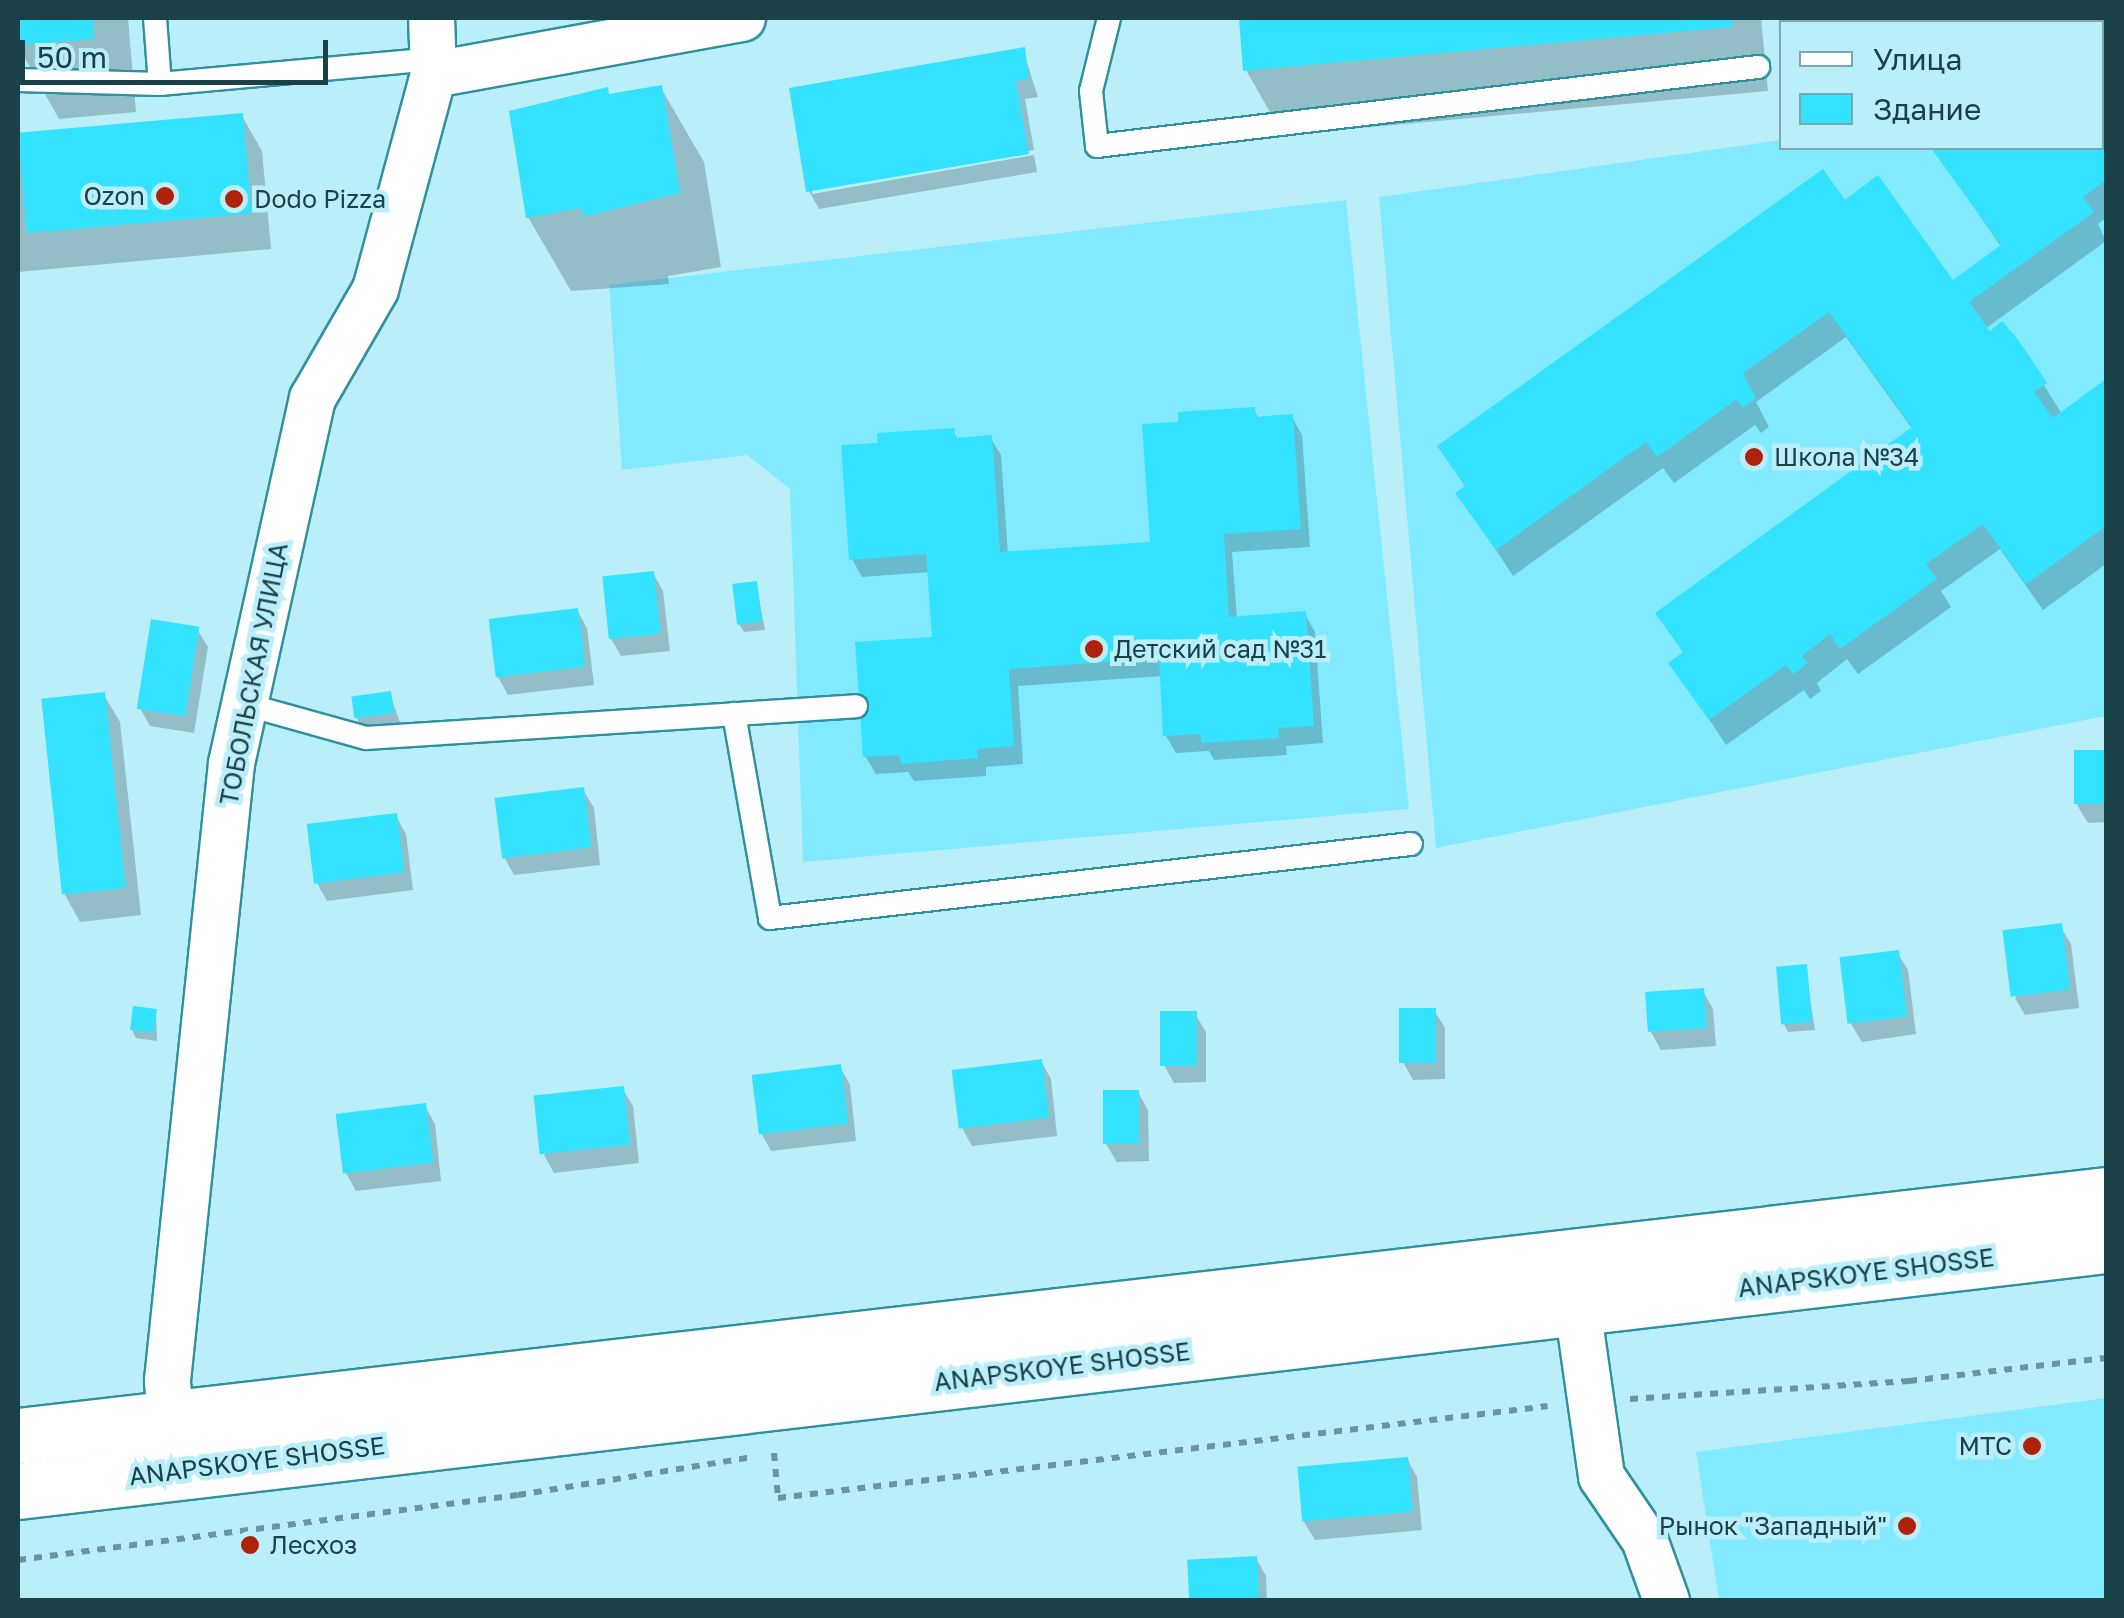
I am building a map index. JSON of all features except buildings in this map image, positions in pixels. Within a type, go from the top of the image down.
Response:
[{"type":"highway","name":"ANAPSKOYE SHOSSE","points":[[18,1436],[2106,1196]]},
{"type":"highway","name":"ANAPSKOYE SHOSSE","points":[[18,1492],[2106,1244]]},
{"type":"street","points":[[433,50],[742,18]]},
{"type":"street","name":"ТОБОЛЬСКАЯ УЛИЦА","points":[[170,1416],[167,1380],[227,803],[244,704],[312,398],[375,289],[433,50]]},
{"type":"street","points":[[1577,1307],[1602,1476],[1644,1540],[1666,1600]]},
{"type":"lane","points":[[155,18],[160,84]]},
{"type":"lane","points":[[1109,18],[1091,90],[1097,146],[1758,67]]},
{"type":"lane","points":[[18,80],[160,84],[433,50]]},
{"type":"lane","points":[[244,704],[366,738],[856,706]]},
{"type":"lane","points":[[734,714],[770,918],[1410,844]]},
{"type":"path","points":[[18,1560],[499,1498],[777,1453],[778,1498],[1588,1401],[1910,1381],[2106,1358]]},
{"type":"shaded area","name":"Школа №34","points":[[1778,18],[2106,18],[2106,716],[1436,848],[1379,197],[1779,140],[1779,150],[2104,150],[2104,20],[1779,20],[1779,37]]},
{"type":"shaded area","name":"Детский сад №31","points":[[1346,200],[1409,809],[803,862],[790,489],[747,455],[622,470],[609,285]]},
{"type":"shaded area","name":"Рынок \"Западный\"","points":[[2106,1398],[2106,1600],[1719,1600],[1696,1452]]},
{"type":"place","name":"Ozon","points":[[165,196]]},
{"type":"place","name":"Dodo Pizza","points":[[234,199]]},
{"type":"place","name":"Школа №34","points":[[1754,457]]},
{"type":"place","name":"Детский сад №31","points":[[1094,649]]},
{"type":"place","name":"МТС","points":[[2032,1446]]},
{"type":"place","name":"Рынок \"Западный\"","points":[[1907,1526]]},
{"type":"place","name":"Лесхоз","points":[[250,1545]]}]
